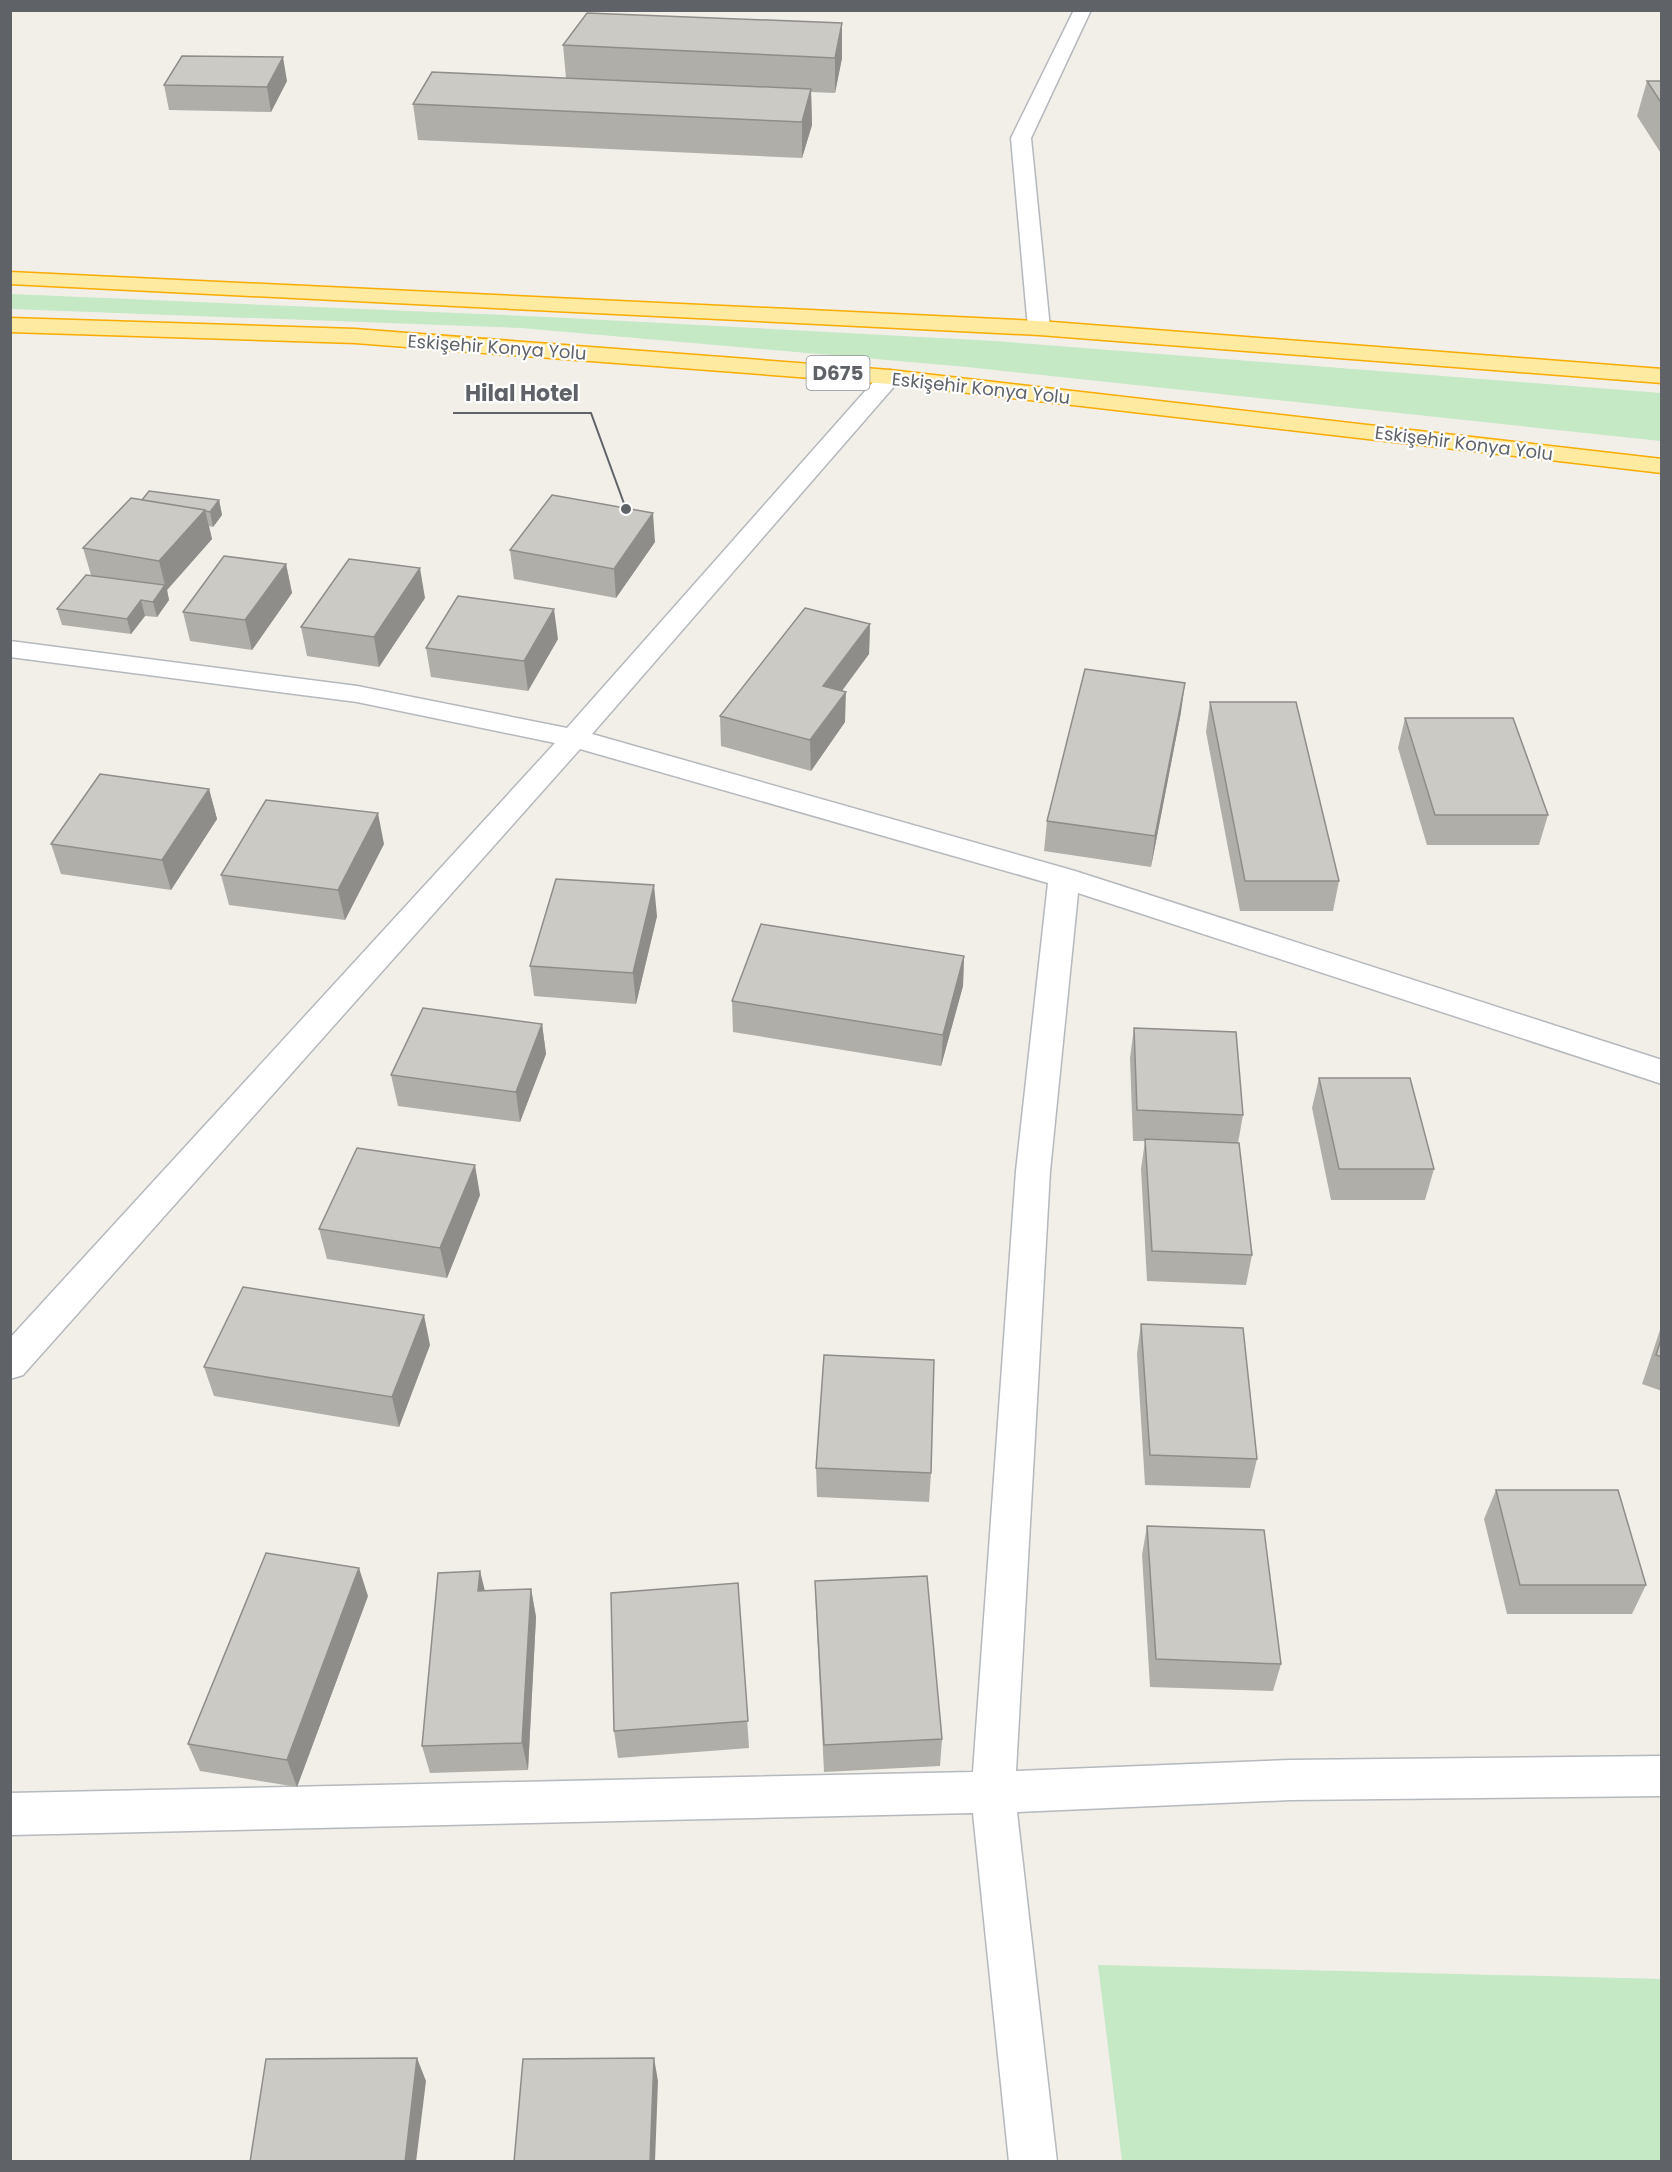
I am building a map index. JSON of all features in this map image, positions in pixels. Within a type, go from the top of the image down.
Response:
[{"type":"highway","points":[[10,278],[1039,328],[1662,376]]},
{"type":"highway","name":"Eskişehir Konya Yolu","points":[[10,325],[355,336],[890,377],[1662,466]]},
{"type":"street","points":[[1039,328],[1021,138],[1083,10]]},
{"type":"street","points":[[10,1364],[574,738],[890,377]]},
{"type":"street","points":[[10,649],[357,694],[574,738],[1064,878],[1662,1072]]},
{"type":"street","points":[[1033,2162],[993,1792],[1034,1171],[1064,878]]},
{"type":"street","points":[[10,1814],[993,1792],[1290,1780],[1662,1776]]},
{"type":"green space","points":[[11,294],[548,317],[995,341],[1661,393],[1661,441],[967,367],[521,328],[11,309]]},
{"type":"green space","points":[[1098,1965],[1661,1979],[1661,2161],[1122,2161]]},
{"type":"building","points":[[587,13],[842,23],[835,58],[563,45]]},
{"type":"building","points":[[182,56],[283,57],[267,87],[164,85]]},
{"type":"building","points":[[432,72],[811,89],[802,122],[413,104]]},
{"type":"building","points":[[1647,81],[1662,81],[1662,104]]},
{"type":"building","points":[[149,491],[219,500],[210,512],[142,500]]},
{"type":"building","points":[[552,495],[653,513],[614,569],[510,550]]},
{"type":"building","points":[[131,498],[205,510],[159,561],[83,548]]},
{"type":"building","points":[[224,556],[286,564],[245,620],[183,612]]},
{"type":"building","points":[[349,559],[420,568],[374,637],[301,627]]},
{"type":"building","points":[[86,575],[165,585],[153,602],[141,600],[127,619],[57,609]]},
{"type":"building","points":[[458,596],[554,609],[524,661],[426,648]]},
{"type":"building","points":[[805,608],[870,624],[823,686],[846,692],[810,740],[720,716]]},
{"type":"building","points":[[1085,669],[1185,683],[1155,836],[1047,821]]},
{"type":"building","points":[[1210,702],[1296,702],[1339,881],[1245,881]]},
{"type":"building","points":[[1405,718],[1513,718],[1548,815],[1435,815]]},
{"type":"building","points":[[100,774],[209,789],[162,860],[51,844]]},
{"type":"building","points":[[266,800],[378,813],[338,890],[221,875]]},
{"type":"building","points":[[556,879],[654,885],[633,973],[530,966]]},
{"type":"building","points":[[761,924],[964,956],[943,1035],[732,1001]]},
{"type":"building","points":[[423,1008],[542,1024],[516,1092],[391,1075]]},
{"type":"building","points":[[1134,1028],[1236,1032],[1243,1115],[1137,1110]]},
{"type":"building","points":[[1319,1078],[1410,1078],[1434,1169],[1339,1169]]},
{"type":"building","points":[[1145,1139],[1239,1143],[1252,1255],[1152,1251]]},
{"type":"building","points":[[357,1148],[475,1165],[440,1248],[319,1229]]},
{"type":"building","points":[[243,1287],[424,1315],[392,1397],[204,1367]]},
{"type":"building","points":[[1141,1324],[1243,1328],[1257,1459],[1150,1455]]},
{"type":"building","points":[[1662,1336],[1662,1357],[1656,1355]]},
{"type":"building","points":[[824,1355],[934,1360],[931,1473],[816,1468]]},
{"type":"building","points":[[1496,1490],[1618,1490],[1646,1585],[1520,1585]]},
{"type":"building","points":[[1147,1526],[1264,1530],[1281,1664],[1156,1659]]},
{"type":"building","points":[[266,1553],[359,1568],[287,1760],[188,1744]]},
{"type":"building","points":[[480,1571],[478,1591],[531,1589],[522,1743],[422,1746],[438,1573]]},
{"type":"building","points":[[927,1576],[942,1739],[824,1745],[815,1581]]},
{"type":"building","points":[[738,1583],[748,1721],[614,1731],[611,1593]]},
{"type":"building","points":[[417,2058],[405,2162],[250,2162],[266,2059]]},
{"type":"building","points":[[654,2058],[650,2162],[514,2162],[523,2059]]},
{"type":"place","name":"Hilal Hotel","points":[[626,509]]}]
